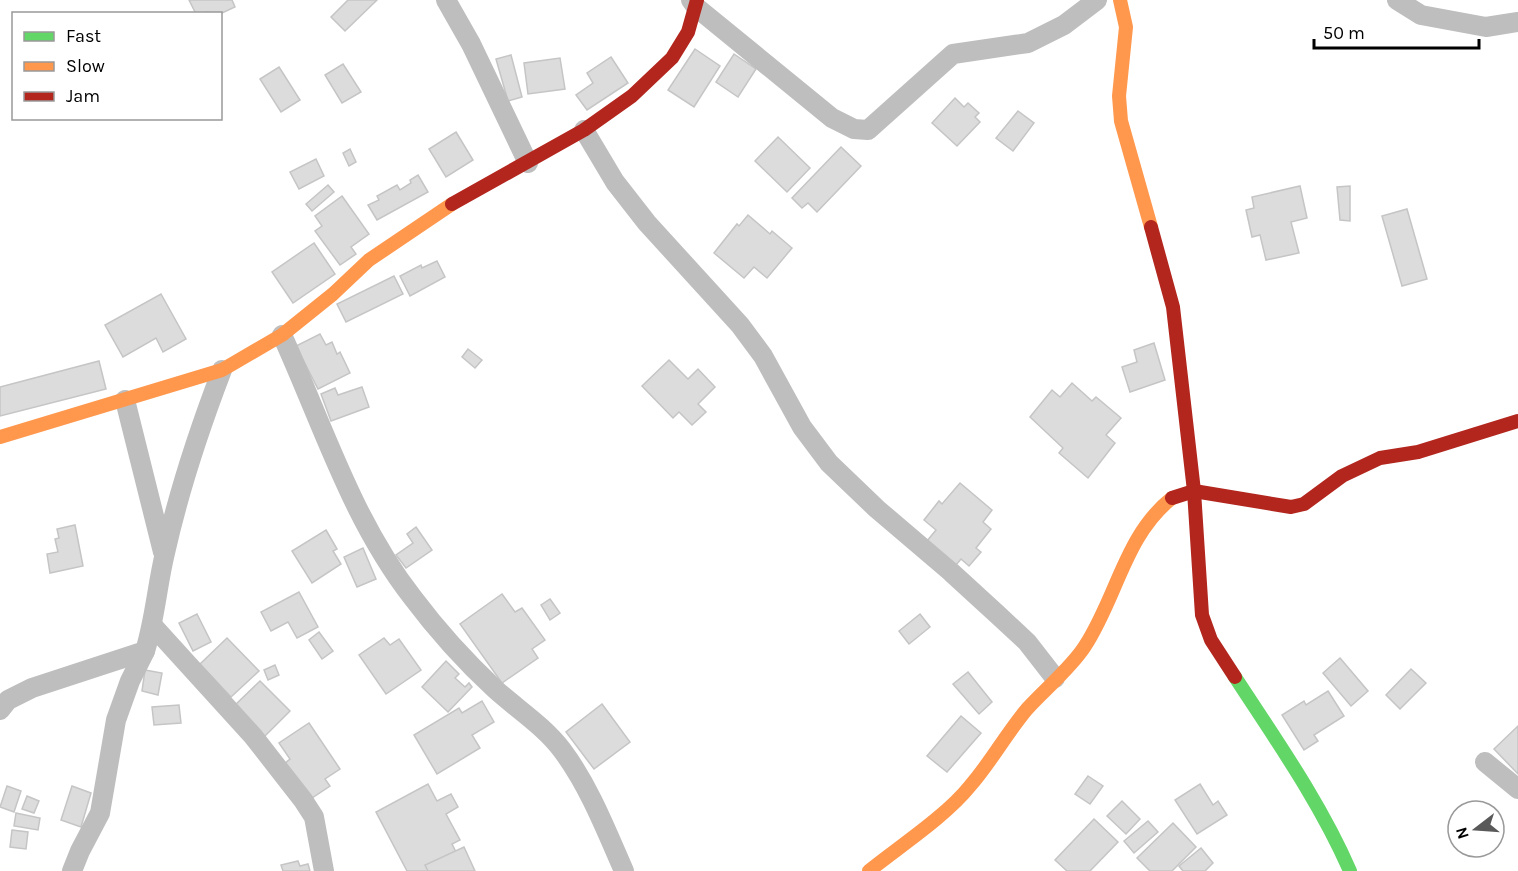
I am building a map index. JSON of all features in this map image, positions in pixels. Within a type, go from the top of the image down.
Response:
[{"type":"street","points":[[446,0],[471,44],[528,164]]},
{"type":"street","points":[[0,437],[222,370],[282,335],[392,243],[440,211],[528,164],[584,130],[632,96],[672,58],[688,32],[695,2],[832,118],[854,129],[868,130],[953,54],[1028,43],[1064,25],[1097,0]]},
{"type":"street","points":[[1120,0],[1126,27],[1119,96],[1121,121],[1173,307],[1194,491],[1202,615],[1211,640],[1296,771],[1340,848],[1350,871]]},
{"type":"street","points":[[1397,0],[1421,15],[1486,27],[1518,22]]},
{"type":"street","points":[[584,130],[615,182],[647,223],[740,325],[763,356],[802,426],[829,464],[877,510],[951,572],[1027,642],[1055,678]]},
{"type":"street","points":[[282,335],[353,502],[385,558],[412,598],[449,640],[494,688],[540,727],[561,749],[586,791],[624,871]]},
{"type":"street","points":[[72,871],[100,813],[116,720],[153,626],[164,556],[183,479],[222,370]]},
{"type":"street","points":[[125,400],[164,556]]},
{"type":"street","points":[[869,871],[946,810],[970,786],[1008,732],[1084,648],[1097,626],[1131,548],[1156,512],[1174,497],[1194,491],[1291,507],[1304,504],[1342,476],[1380,458],[1418,452],[1518,421]]},
{"type":"street","points":[[153,626],[253,736],[303,800],[314,817],[324,871]]},
{"type":"street","points":[[0,710],[8,700],[32,688],[144,651]]},
{"type":"street","points":[[1485,762],[1518,789]]},
{"type":"building","points":[[189,0],[232,0],[235,7],[222,13],[195,12]]},
{"type":"building","points":[[348,0],[377,0],[345,31],[331,17]]},
{"type":"building","points":[[695,49],[720,66],[694,107],[668,90]]},
{"type":"building","points":[[734,54],[756,69],[738,97],[716,82]]},
{"type":"building","points":[[511,55],[522,97],[508,101],[496,59]]},
{"type":"building","points":[[611,57],[628,83],[587,110],[576,95],[593,83],[587,73]]},
{"type":"building","points":[[560,58],[565,89],[528,94],[524,63]]},
{"type":"building","points":[[343,64],[361,92],[342,103],[325,75]]},
{"type":"building","points":[[279,67],[300,100],[281,112],[260,79]]},
{"type":"building","points":[[955,98],[964,107],[968,103],[979,113],[975,117],[980,122],[957,146],[932,123]]},
{"type":"building","points":[[1018,111],[1034,123],[1013,151],[996,138]]},
{"type":"building","points":[[456,132],[473,160],[446,177],[429,149]]},
{"type":"building","points":[[778,137],[810,168],[787,192],[755,161]]},
{"type":"building","points":[[841,147],[861,166],[817,212],[808,203],[802,208],[792,198]]},
{"type":"building","points":[[350,149],[356,162],[349,166],[343,153]]},
{"type":"building","points":[[316,159],[324,176],[299,189],[290,172]]},
{"type":"building","points":[[418,175],[428,192],[377,220],[368,205],[379,200],[377,196],[397,185],[400,190]]},
{"type":"building","points":[[328,185],[334,192],[312,211],[306,204]]},
{"type":"building","points":[[1300,186],[1307,218],[1291,222],[1299,253],[1266,260],[1260,235],[1252,237],[1246,210],[1254,208],[1252,197]]},
{"type":"building","points":[[1350,186],[1350,221],[1340,220],[1337,187]]},
{"type":"building","points":[[342,196],[369,234],[351,247],[356,254],[340,265],[315,231],[322,226],[315,216]]},
{"type":"building","points":[[1407,209],[1427,279],[1402,286],[1382,216]]},
{"type":"building","points":[[748,215],[770,234],[772,231],[792,248],[767,278],[754,267],[744,278],[714,253],[737,224],[739,226]]},
{"type":"building","points":[[314,243],[335,274],[293,303],[272,272]]},
{"type":"building","points":[[437,261],[445,277],[410,296],[400,276],[421,265],[422,268]]},
{"type":"building","points":[[394,276],[403,294],[346,322],[337,304]]},
{"type":"building","points":[[161,294],[186,339],[163,352],[156,338],[123,357],[105,325]]},
{"type":"building","points":[[320,334],[326,345],[332,342],[337,354],[340,352],[350,373],[318,389],[296,346]]},
{"type":"building","points":[[1154,343],[1165,380],[1130,392],[1122,367],[1137,362],[1134,350]]},
{"type":"building","points":[[468,349],[482,360],[475,368],[462,357]]},
{"type":"building","points":[[669,360],[688,379],[698,369],[715,387],[698,404],[706,412],[692,425],[679,412],[673,418],[642,386]]},
{"type":"building","points":[[99,361],[106,389],[0,416],[0,387]]},
{"type":"building","points":[[1072,383],[1092,401],[1096,397],[1121,418],[1106,435],[1115,443],[1088,478],[1059,453],[1063,448],[1030,417],[1052,390],[1060,397]]},
{"type":"building","points":[[362,387],[369,407],[331,421],[321,394],[335,388],[338,395]]},
{"type":"building","points":[[960,483],[992,510],[983,522],[991,529],[976,548],[981,552],[969,566],[961,559],[956,565],[927,541],[936,530],[924,520],[939,501],[942,504]]},
{"type":"building","points":[[75,525],[83,566],[50,573],[47,554],[58,552],[55,539],[59,538],[57,529]]},
{"type":"building","points":[[416,527],[432,550],[406,568],[396,555],[413,543],[407,534]]},
{"type":"building","points":[[326,530],[337,549],[333,551],[341,564],[312,583],[292,551]]},
{"type":"building","points":[[363,548],[376,579],[357,587],[344,557]]},
{"type":"building","points":[[299,592],[318,627],[297,638],[288,622],[271,631],[261,612]]},
{"type":"building","points":[[502,594],[515,612],[522,608],[545,640],[532,649],[538,658],[502,683],[460,624]]},
{"type":"building","points":[[550,599],[560,613],[550,620],[541,605]]},
{"type":"building","points":[[197,614],[211,642],[193,651],[179,623]]},
{"type":"building","points":[[920,614],[930,627],[909,644],[899,631]]},
{"type":"building","points":[[319,632],[333,651],[322,659],[309,640]]},
{"type":"building","points":[[227,638],[259,671],[231,697],[200,664]]},
{"type":"building","points":[[384,638],[390,645],[399,639],[421,670],[386,694],[359,655]]},
{"type":"building","points":[[1340,658],[1368,691],[1351,706],[1323,673]]},
{"type":"building","points":[[446,661],[459,674],[455,678],[465,687],[469,683],[472,687],[448,712],[422,687]]},
{"type":"building","points":[[275,665],[279,675],[268,680],[264,670]]},
{"type":"building","points":[[1411,669],[1426,683],[1400,709],[1386,695]]},
{"type":"building","points":[[145,670],[162,673],[158,695],[142,691]]},
{"type":"building","points":[[968,672],[992,702],[979,714],[953,684]]},
{"type":"building","points":[[260,681],[290,711],[263,738],[233,707]]},
{"type":"building","points":[[1328,691],[1344,716],[1314,735],[1318,741],[1304,750],[1282,715],[1304,701],[1306,705]]},
{"type":"building","points":[[482,701],[494,722],[472,735],[480,748],[437,774],[414,735],[459,708],[462,713]]},
{"type":"building","points":[[602,704],[630,742],[594,769],[566,732]]},
{"type":"building","points":[[179,705],[181,723],[154,725],[152,707]]},
{"type":"building","points":[[961,716],[981,733],[947,772],[927,756]]},
{"type":"building","points":[[309,723],[340,769],[325,779],[330,786],[309,800],[284,764],[290,759],[279,743]]},
{"type":"building","points":[[1518,726],[1518,774],[1494,749]]},
{"type":"building","points":[[1088,776],[1103,786],[1090,804],[1075,794]]},
{"type":"building","points":[[428,784],[437,801],[451,794],[458,807],[446,814],[460,840],[452,844],[458,856],[429,871],[407,871],[376,812]]},
{"type":"building","points":[[1200,784],[1213,805],[1218,801],[1227,815],[1197,834],[1175,800]]},
{"type":"building","points":[[7,786],[21,791],[14,812],[0,807]]},
{"type":"building","points":[[72,786],[91,793],[81,827],[61,820]]},
{"type":"building","points":[[27,796],[39,801],[34,813],[22,809]]},
{"type":"building","points":[[1122,801],[1140,819],[1126,834],[1107,816]]},
{"type":"building","points":[[16,813],[40,818],[38,830],[14,826]]},
{"type":"building","points":[[1094,819],[1118,842],[1090,871],[1067,871],[1055,860]]},
{"type":"building","points":[[1148,821],[1158,832],[1134,853],[1124,841]]},
{"type":"building","points":[[1173,823],[1196,847],[1172,871],[1150,871],[1137,858]]},
{"type":"building","points":[[12,830],[28,832],[26,849],[10,847]]},
{"type":"building","points":[[464,847],[475,871],[428,871],[425,865]]},
{"type":"building","points":[[1201,848],[1213,863],[1205,871],[1183,871],[1179,866]]},
{"type":"building","points":[[298,861],[300,866],[308,864],[310,871],[283,871],[281,865]]},
{"type":"traffic: fast","points":[[1235,677],[1311,796],[1350,871]]},
{"type":"traffic: slow","points":[[1120,0],[1126,27],[1119,96],[1121,121],[1151,227]]},
{"type":"traffic: slow","points":[[0,437],[222,370],[282,335],[333,294],[369,260],[452,204]]},
{"type":"traffic: slow","points":[[869,871],[936,819],[960,797],[978,777],[1027,709],[1079,654],[1096,627],[1132,548],[1156,513],[1172,498]]},
{"type":"traffic: jam","points":[[452,204],[584,130],[632,96],[672,58],[688,32],[697,0]]},
{"type":"traffic: jam","points":[[1151,227],[1173,307],[1194,491],[1202,615],[1211,640],[1235,677]]},
{"type":"traffic: jam","points":[[1172,498],[1194,491],[1291,507],[1304,504],[1342,476],[1380,458],[1418,452],[1518,421]]}]
